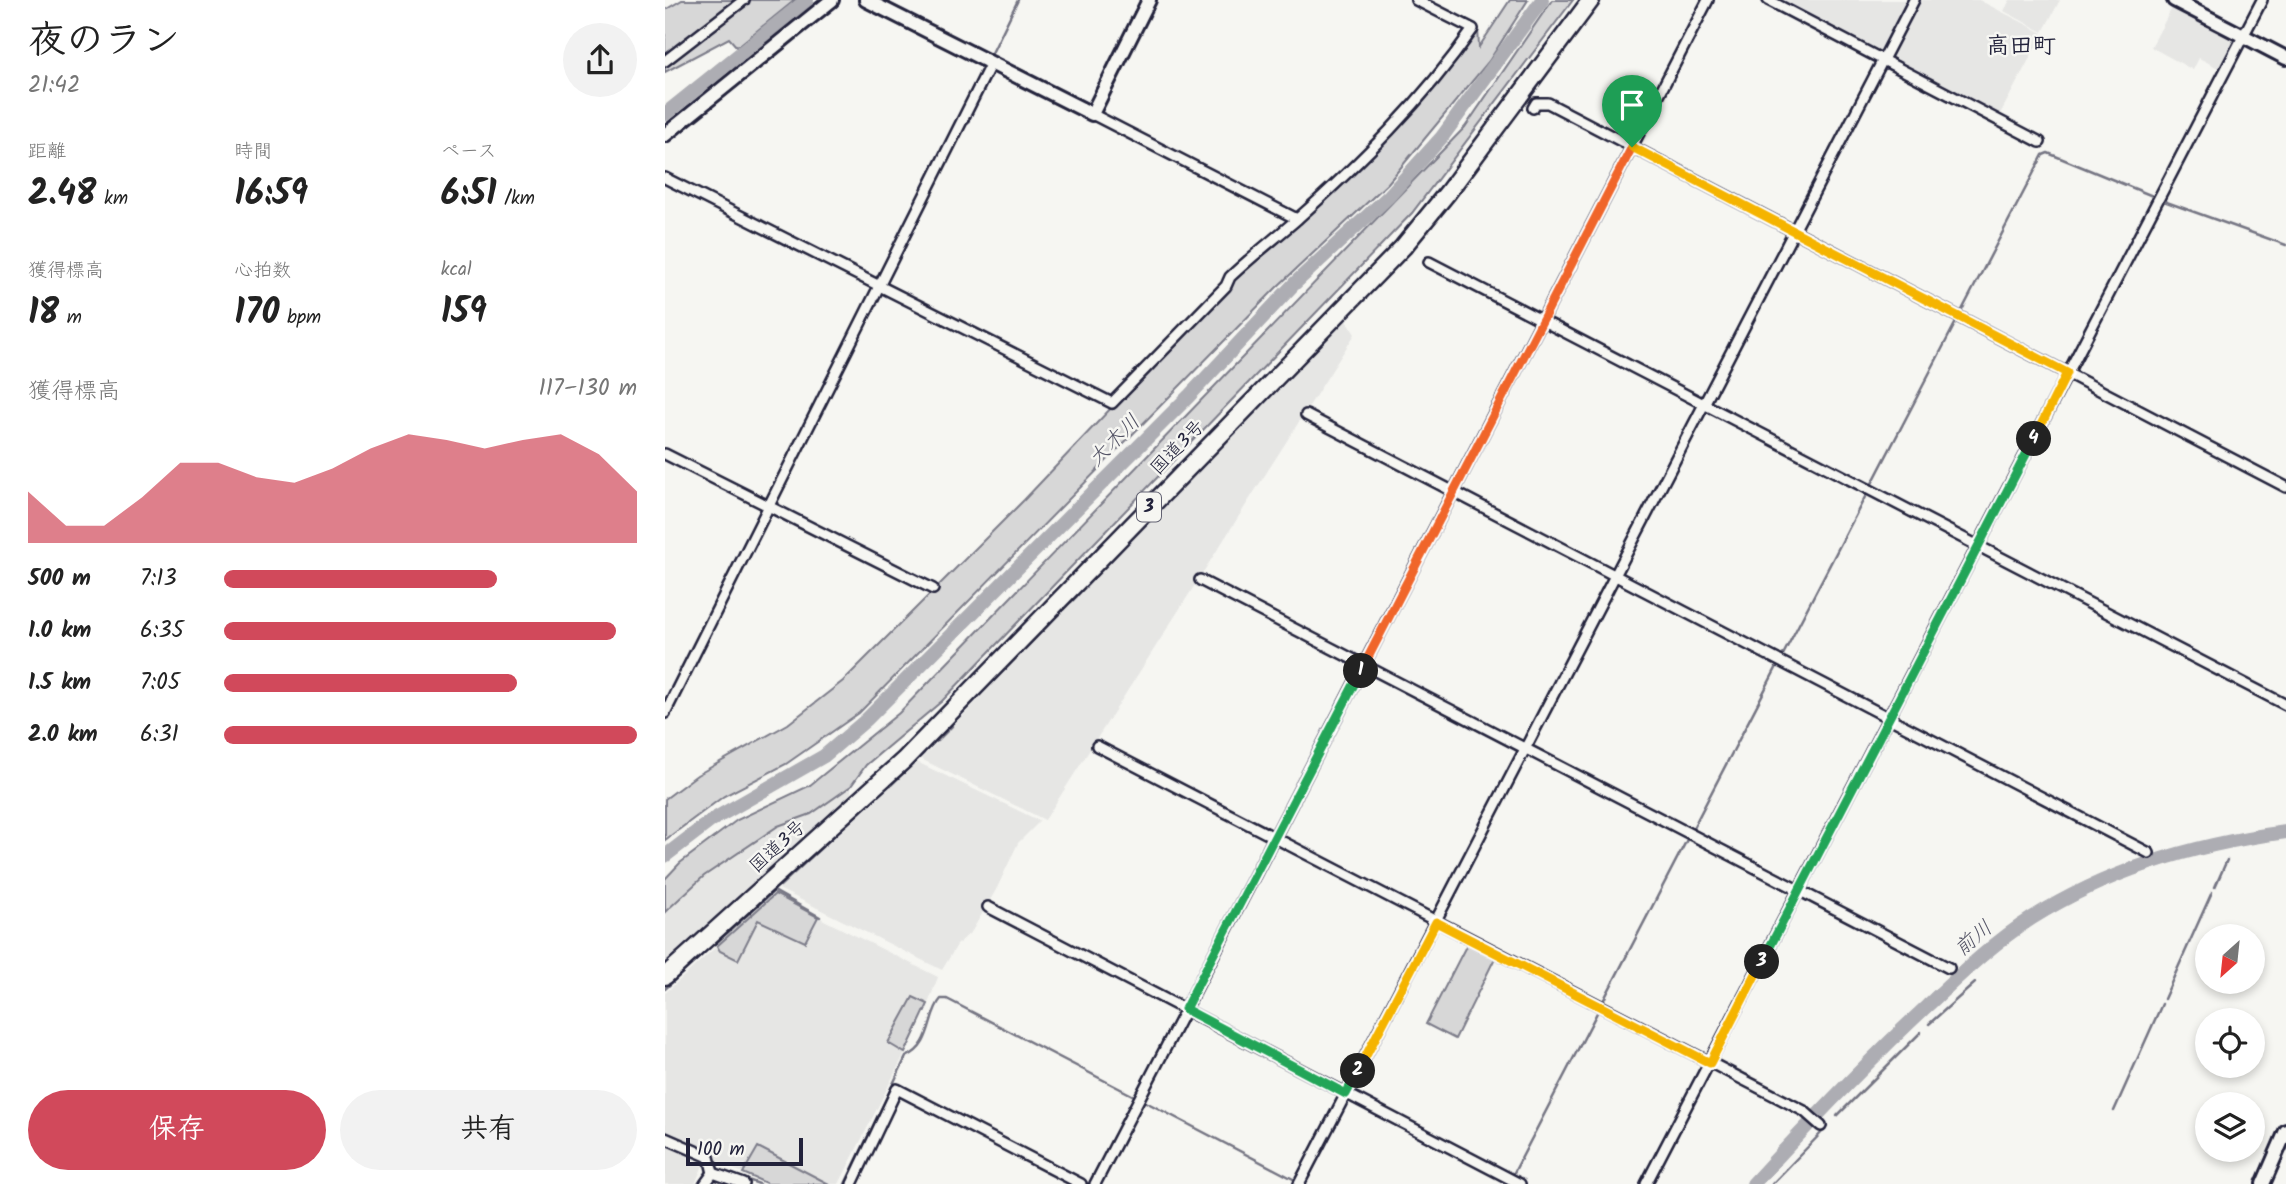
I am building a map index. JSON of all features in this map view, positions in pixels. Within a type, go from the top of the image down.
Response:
[{"type":"highway","name":"国道3号","points":[[665,975],[904,760],[1393,257],[1448,192],[1591,0]]},
{"type":"street","points":[[665,61],[744,0]]},
{"type":"street","points":[[665,135],[832,0]]},
{"type":"street","points":[[866,0],[1297,219]]},
{"type":"street","points":[[1091,114],[1149,0]]},
{"type":"street","points":[[665,178],[1112,403],[1226,286],[1230,277],[1297,219],[1395,126],[1446,68],[1473,29],[1416,0]]},
{"type":"street","points":[[1095,1184],[1708,0]]},
{"type":"street","points":[[1768,0],[2040,142]]},
{"type":"street","points":[[1302,1179],[1914,0]]},
{"type":"street","points":[[2174,0],[2286,58]]},
{"type":"street","points":[[1646,1184],[2262,0]]},
{"type":"street","points":[[665,713],[991,63]]},
{"type":"street","points":[[1533,108],[1536,103],[1548,103],[2286,487]]},
{"type":"street","points":[[1429,262],[2286,705]]},
{"type":"street","points":[[1306,415],[2149,853]]},
{"type":"street","points":[[665,454],[933,589]]},
{"type":"street","points":[[1200,580],[1949,968]]},
{"type":"street","points":[[1097,746],[1804,1111],[1821,1126]]},
{"type":"street","points":[[988,907],[1519,1184]]},
{"type":"street","points":[[852,1184],[897,1089],[1081,1184]]},
{"type":"street","points":[[2263,1184],[2286,1131]]},
{"type":"street","points":[[665,1138],[709,1157],[712,1168],[705,1184]]},
{"type":"street","points":[[712,1168],[744,1184]]},
{"type":"shaded area","points":[[682,0],[795,0],[737,47],[729,38],[665,72],[665,10]]},
{"type":"shaded area","points":[[1510,0],[1528,0],[1489,61],[1388,183],[1277,287],[859,713],[786,764],[724,796],[665,840],[665,799],[697,775],[788,724],[843,681],[1024,500],[1238,274],[1446,72],[1478,28],[1479,47]]},
{"type":"shaded area","points":[[1552,0],[1573,0],[1412,213],[942,701],[866,765],[851,786],[811,814],[778,826],[704,876],[665,912],[665,879],[680,863],[737,820],[809,786],[899,713],[1465,127]]},
{"type":"shaded area","points":[[1775,0],[1911,0],[1882,56]]},
{"type":"shaded area","points":[[1918,0],[1979,0],[2043,33],[1999,116],[1888,59]]},
{"type":"shaded area","points":[[2010,0],[2060,0],[2043,32],[2004,11]]},
{"type":"shaded area","points":[[2172,8],[2237,43],[2222,70],[2199,58],[2193,70],[2151,47]]},
{"type":"shaded area","points":[[1344,317],[1355,334],[1045,820],[921,759],[1238,431],[1237,426],[1276,385],[1282,387]]},
{"type":"shaded area","points":[[917,762],[1040,821],[1018,843],[997,888],[972,931],[957,945],[942,970],[779,889]]},
{"type":"shaded area","points":[[851,786],[851,796],[665,966],[665,912],[704,876],[778,826],[811,814]]},
{"type":"shaded area","points":[[775,894],[818,917],[805,942],[758,920],[738,960],[720,951],[717,946]]},
{"type":"shaded area","points":[[818,917],[938,977],[928,1004],[913,998],[889,1043],[905,1053],[839,1184],[829,1184],[758,1147],[743,1173],[718,1163],[714,1156],[665,1133],[665,993],[717,946],[720,951],[738,959],[758,920],[805,942]]},
{"type":"shaded area","points":[[1468,942],[1496,956],[1455,1039],[1426,1024]]},
{"type":"shaded area","points":[[913,997],[928,1004],[905,1053],[888,1043]]},
{"type":"shaded area","points":[[665,1143],[705,1161],[695,1184],[665,1184]]},
{"type":"shaded area","points":[[758,1147],[829,1184],[768,1184],[743,1173]]},
{"type":"waterway","points":[[665,114],[807,0]]},
{"type":"waterway","points":[[991,55],[1018,0]]},
{"type":"waterway","name":"大木川","points":[[665,856],[712,820],[824,756],[866,720],[1189,396],[1294,284],[1389,196],[1442,137],[1542,0]]},
{"type":"waterway","points":[[1960,314],[2043,155],[2048,153],[2155,197]]},
{"type":"waterway","points":[[2161,200],[2286,245]]},
{"type":"waterway","points":[[1508,1184],[1957,320]]},
{"type":"waterway","points":[[665,703],[747,540]]},
{"type":"waterway","points":[[1071,602],[1077,596]]},
{"type":"waterway","points":[[1042,631],[1061,611]]},
{"type":"waterway","points":[[992,682],[1032,641]]},
{"type":"waterway","points":[[937,741],[952,726]]},
{"type":"waterway","points":[[891,785],[924,753]]},
{"type":"waterway","points":[[847,824],[861,811]]},
{"type":"waterway","name":"前川","points":[[1753,1184],[1904,1028],[1978,959],[2032,918],[2092,886],[2155,861],[2219,844],[2286,832]]},
{"type":"waterway","points":[[780,886],[835,835]]},
{"type":"waterway","points":[[2215,887],[2227,860]]},
{"type":"waterway","points":[[715,944],[774,891],[820,917]]},
{"type":"waterway","points":[[2164,999],[2212,892]]},
{"type":"waterway","points":[[665,989],[702,955]]},
{"type":"waterway","points":[[1929,1024],[1975,983]]},
{"type":"waterway","points":[[845,1184],[906,1057],[921,1045],[941,999],[947,999],[1136,1097]]},
{"type":"waterway","points":[[2114,1111],[2162,1004]]},
{"type":"waterway","points":[[1837,1116],[1921,1032]]},
{"type":"waterway","points":[[1142,1100],[1297,1181]]},
{"type":"waterway","points":[[1772,1184],[1827,1127]]},
{"type":"waterway","points":[[715,1168],[759,1184]]},
{"type":"waterway","points":[[698,1184],[708,1170]]},
{"type":"district","name":"高田町","points":[[2021,47]]},
{"type":"route","points":[[1632,147],[2067,373],[1710,1063],[1436,922],[1346,1094],[1185,1009],[1632,147]]}]
